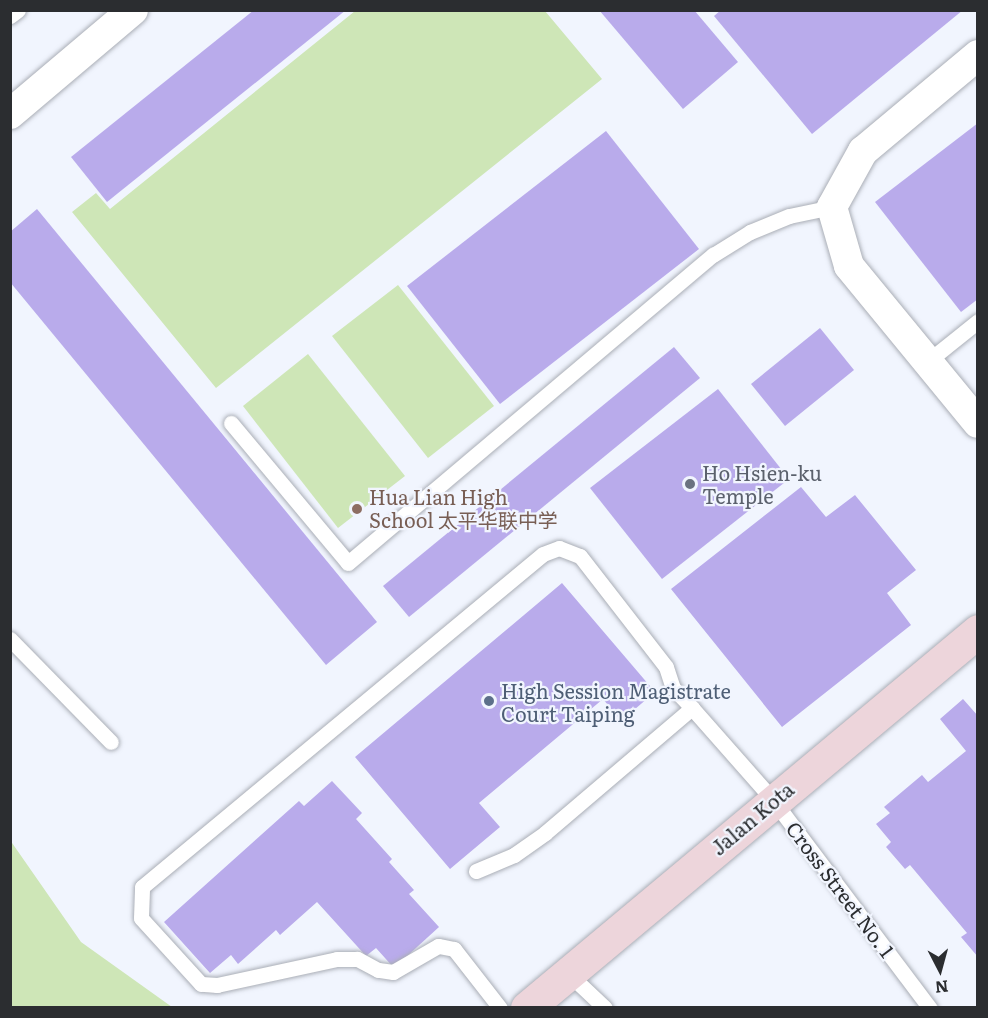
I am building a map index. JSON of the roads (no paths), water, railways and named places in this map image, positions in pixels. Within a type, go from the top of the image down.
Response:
[{"type":"main road","name":"Jalan Kota","points":[[527,1008],[570,975],[773,800],[978,631]]},
{"type":"street","points":[[10,114],[133,10]]},
{"type":"street","points":[[978,55],[863,151],[832,207],[849,266],[978,423]]},
{"type":"lane","points":[[10,16],[18,10]]},
{"type":"lane","points":[[231,423],[348,564],[714,255],[759,228],[832,207]]},
{"type":"lane","points":[[927,362],[978,321]]},
{"type":"lane","name":"Cross Street No. 1","points":[[500,1008],[454,949],[438,946],[393,972],[378,970],[357,959],[337,959],[217,985],[201,984],[141,918],[142,887],[543,554],[559,548],[580,556],[666,667],[673,688],[773,800],[930,1008]]},
{"type":"lane","points":[[10,639],[111,742]]},
{"type":"lane","points":[[476,871],[514,855],[544,833],[692,708]]},
{"type":"lane","points":[[570,975],[605,1008]]},
{"type":"place","name":"Ho Hsien-ku Temple","points":[[690,484]]},
{"type":"place","name":"Hua Lian High School 太平华联中学","points":[[357,509]]},
{"type":"place","name":"High Session Magistrate Court Taiping","points":[[489,701]]}]
